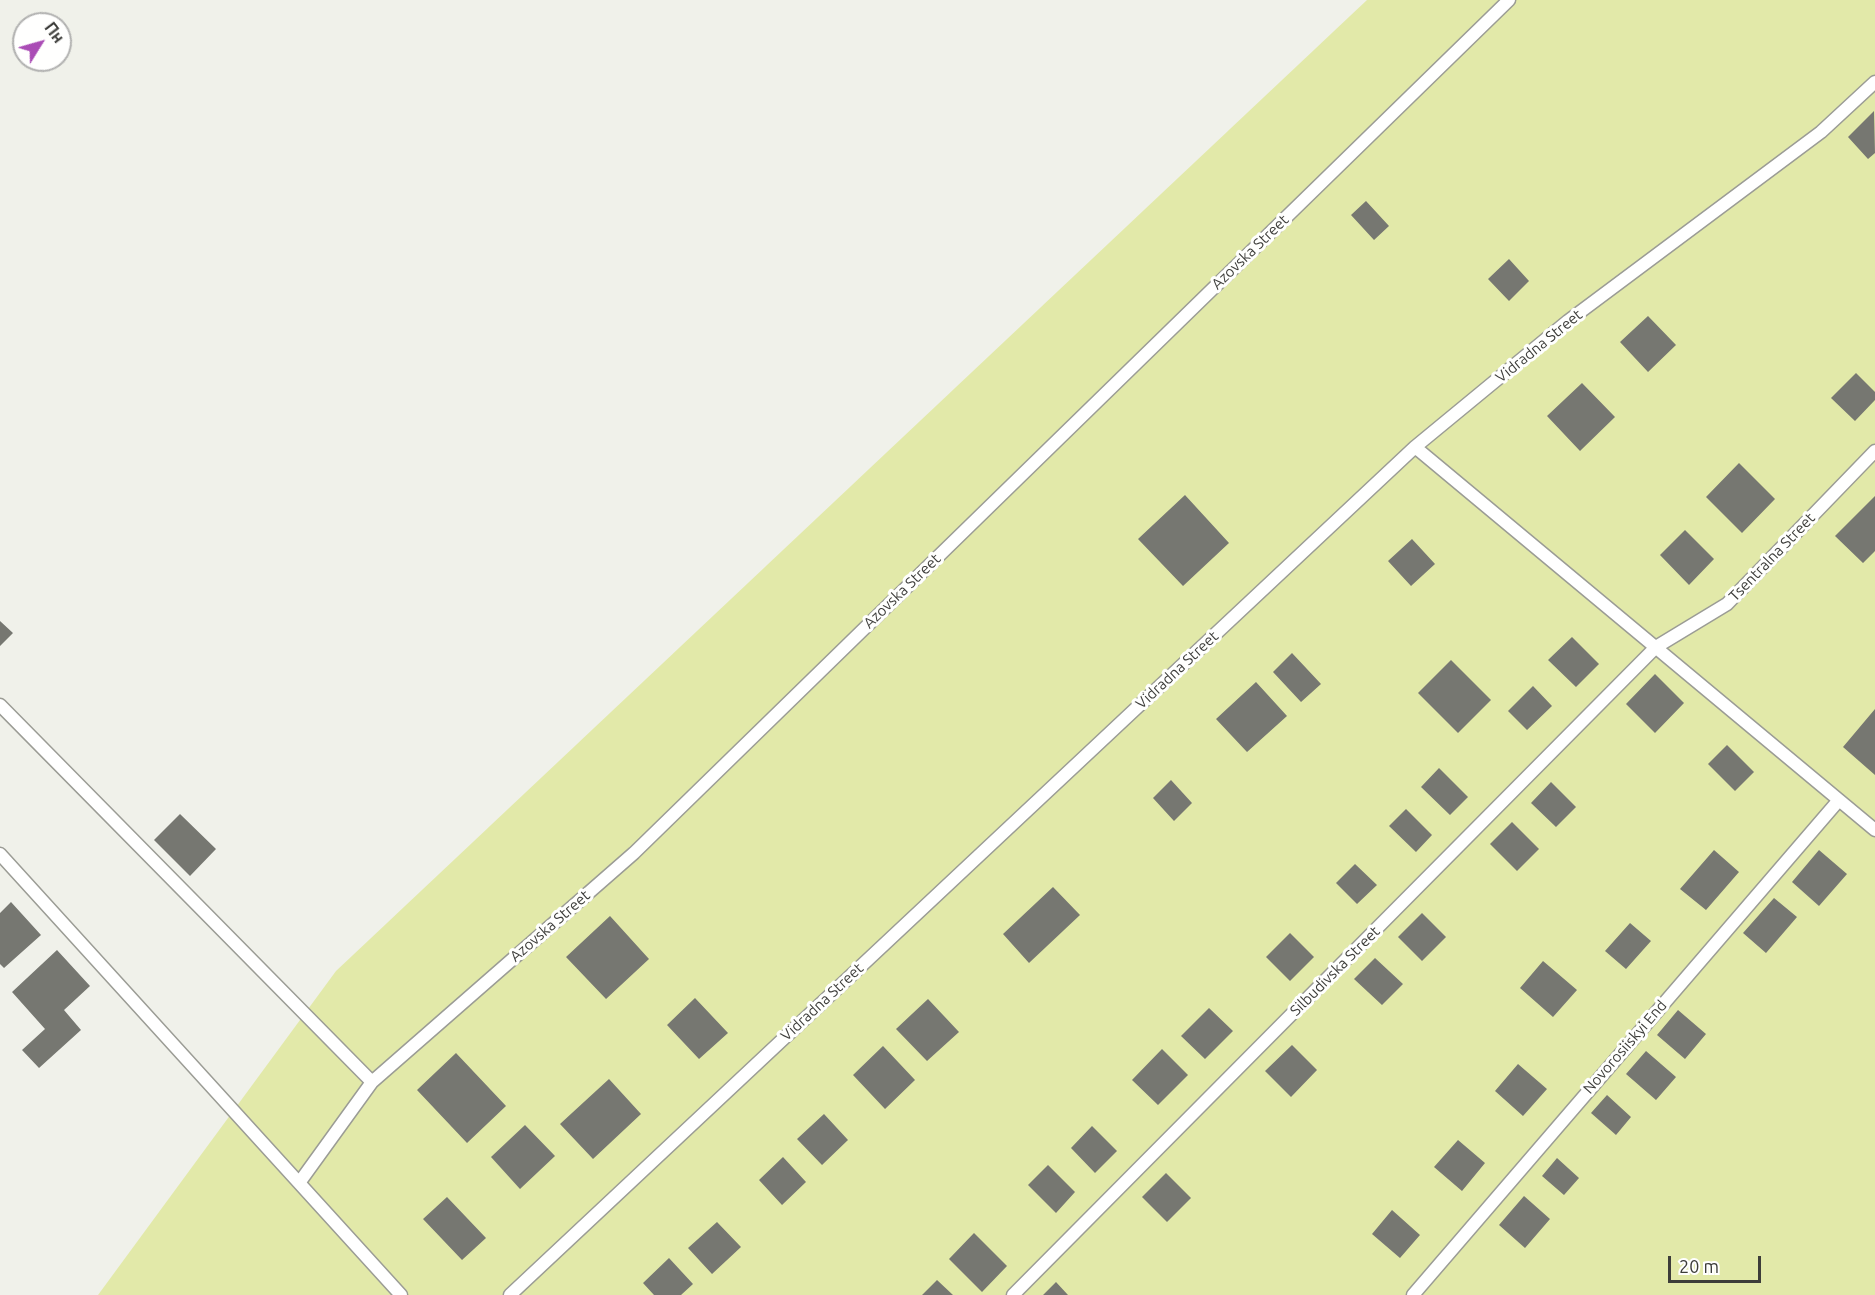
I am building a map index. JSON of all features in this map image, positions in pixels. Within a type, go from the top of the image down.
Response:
[{"type":"lane","name":"Azovska Street","points":[[299,1183],[372,1082],[634,853],[1509,0]]},
{"type":"lane","name":"Vidradna Street","points":[[510,1295],[1415,447],[1568,321],[1821,132],[1875,82]]},
{"type":"lane","points":[[1415,447],[1875,830]]},
{"type":"lane","name":"Tsentralna Street","points":[[1656,647],[1727,604],[1875,451]]},
{"type":"lane","name":"Silbudivska Street","points":[[1013,1295],[1656,647]]},
{"type":"lane","points":[[0,705],[372,1082]]},
{"type":"lane","name":"Novorosiiskyi End","points":[[1413,1295],[1839,800]]},
{"type":"lane","points":[[0,854],[401,1295]]},
{"type":"green space","points":[[1367,0],[1875,0],[1875,1295],[98,1295],[336,971]]},
{"type":"building","points":[[1874,111],[1875,153],[1868,159],[1848,137]]},
{"type":"building","points":[[1366,201],[1389,226],[1374,240],[1351,215]]},
{"type":"building","points":[[1509,259],[1529,281],[1509,301],[1488,279]]},
{"type":"building","points":[[1648,316],[1676,345],[1648,372],[1620,342]]},
{"type":"building","points":[[1856,373],[1875,392],[1875,400],[1855,421],[1831,398]]},
{"type":"building","points":[[1582,383],[1615,417],[1580,451],[1547,416]]},
{"type":"building","points":[[1739,463],[1775,499],[1742,533],[1706,497]]},
{"type":"building","points":[[1185,495],[1229,543],[1183,586],[1138,539]]},
{"type":"building","points":[[1875,496],[1875,551],[1863,563],[1835,536]]},
{"type":"building","points":[[1685,530],[1714,559],[1689,585],[1660,555]]},
{"type":"building","points":[[1412,539],[1435,564],[1411,586],[1388,561]]},
{"type":"building","points":[[0,621],[13,633],[0,646]]},
{"type":"building","points":[[1572,637],[1599,664],[1576,687],[1548,660]]},
{"type":"building","points":[[1292,653],[1321,684],[1301,702],[1273,672]]},
{"type":"building","points":[[1451,660],[1491,700],[1458,733],[1418,693]]},
{"type":"building","points":[[1655,674],[1684,703],[1655,733],[1626,704]]},
{"type":"building","points":[[1256,682],[1287,716],[1247,752],[1216,719]]},
{"type":"building","points":[[1533,686],[1552,706],[1527,730],[1508,711]]},
{"type":"building","points":[[1875,709],[1875,775],[1843,747]]},
{"type":"building","points":[[1727,745],[1754,772],[1735,791],[1708,764]]},
{"type":"building","points":[[1439,768],[1468,797],[1450,815],[1421,787]]},
{"type":"building","points":[[1171,780],[1192,803],[1174,821],[1153,798]]},
{"type":"building","points":[[1551,782],[1576,807],[1556,827],[1531,803]]},
{"type":"building","points":[[1406,809],[1432,835],[1416,852],[1389,826]]},
{"type":"building","points":[[180,814],[216,849],[190,876],[154,840]]},
{"type":"building","points":[[1512,822],[1539,849],[1517,871],[1490,844]]},
{"type":"building","points":[[1714,850],[1739,872],[1706,910],[1680,889]]},
{"type":"building","points":[[1819,850],[1847,874],[1819,906],[1792,882]]},
{"type":"building","points":[[1355,864],[1377,885],[1357,904],[1336,883]]},
{"type":"building","points":[[1053,887],[1080,915],[1029,963],[1003,934]]},
{"type":"building","points":[[1774,898],[1797,917],[1766,953],[1743,933]]},
{"type":"building","points":[[11,902],[41,935],[4,968],[0,964],[0,913]]},
{"type":"building","points":[[1422,913],[1446,937],[1422,961],[1398,937]]},
{"type":"building","points":[[610,916],[649,959],[606,999],[566,957]]},
{"type":"building","points":[[1630,923],[1651,941],[1626,969],[1605,951]]},
{"type":"building","points":[[1290,933],[1314,957],[1290,981],[1266,957]]},
{"type":"building","points":[[57,950],[90,986],[64,1010],[81,1030],[39,1068],[22,1050],[45,1029],[12,992]]},
{"type":"building","points":[[1375,958],[1403,984],[1382,1005],[1354,979]]},
{"type":"building","points":[[1543,961],[1577,990],[1553,1017],[1520,988]]},
{"type":"building","points":[[695,998],[728,1033],[699,1059],[667,1025]]},
{"type":"building","points":[[928,999],[959,1032],[927,1061],[896,1029]]},
{"type":"building","points":[[1209,1008],[1233,1031],[1205,1059],[1181,1036]]},
{"type":"building","points":[[1678,1010],[1706,1034],[1685,1059],[1657,1035]]},
{"type":"building","points":[[1292,1045],[1317,1070],[1291,1097],[1265,1071]]},
{"type":"building","points":[[883,1046],[915,1080],[885,1109],[853,1075]]},
{"type":"building","points":[[1162,1049],[1188,1075],[1158,1105],[1132,1080]]},
{"type":"building","points":[[1646,1051],[1676,1077],[1656,1100],[1626,1074]]},
{"type":"building","points":[[456,1053],[506,1106],[467,1143],[417,1090]]},
{"type":"building","points":[[1518,1064],[1547,1089],[1523,1116],[1495,1091]]},
{"type":"building","points":[[609,1079],[641,1114],[593,1159],[560,1124]]},
{"type":"building","points":[[1607,1095],[1631,1117],[1616,1135],[1591,1113]]},
{"type":"building","points":[[824,1114],[848,1140],[822,1165],[797,1139]]},
{"type":"building","points":[[525,1125],[555,1156],[520,1189],[491,1157]]},
{"type":"building","points":[[1092,1126],[1117,1151],[1095,1173],[1071,1148]]},
{"type":"building","points":[[1458,1140],[1485,1163],[1462,1191],[1434,1167]]},
{"type":"building","points":[[783,1157],[806,1182],[782,1205],[759,1180]]},
{"type":"building","points":[[1557,1158],[1579,1178],[1564,1195],[1542,1176]]},
{"type":"building","points":[[1048,1165],[1075,1192],[1056,1213],[1028,1185]]},
{"type":"building","points":[[1166,1173],[1191,1198],[1167,1222],[1142,1197]]},
{"type":"building","points":[[1524,1196],[1550,1219],[1525,1248],[1499,1225]]},
{"type":"building","points":[[447,1197],[486,1238],[462,1260],[423,1219]]},
{"type":"building","points":[[1392,1210],[1420,1235],[1400,1258],[1372,1234]]},
{"type":"building","points":[[717,1222],[741,1247],[712,1274],[688,1248]]},
{"type":"building","points":[[974,1233],[1007,1266],[982,1292],[949,1259]]},
{"type":"building","points":[[669,1258],[693,1284],[681,1295],[654,1295],[643,1283]]},
{"type":"building","points":[[937,1280],[953,1295],[922,1295]]},
{"type":"building","points":[[1056,1282],[1068,1295],[1043,1295]]}]
